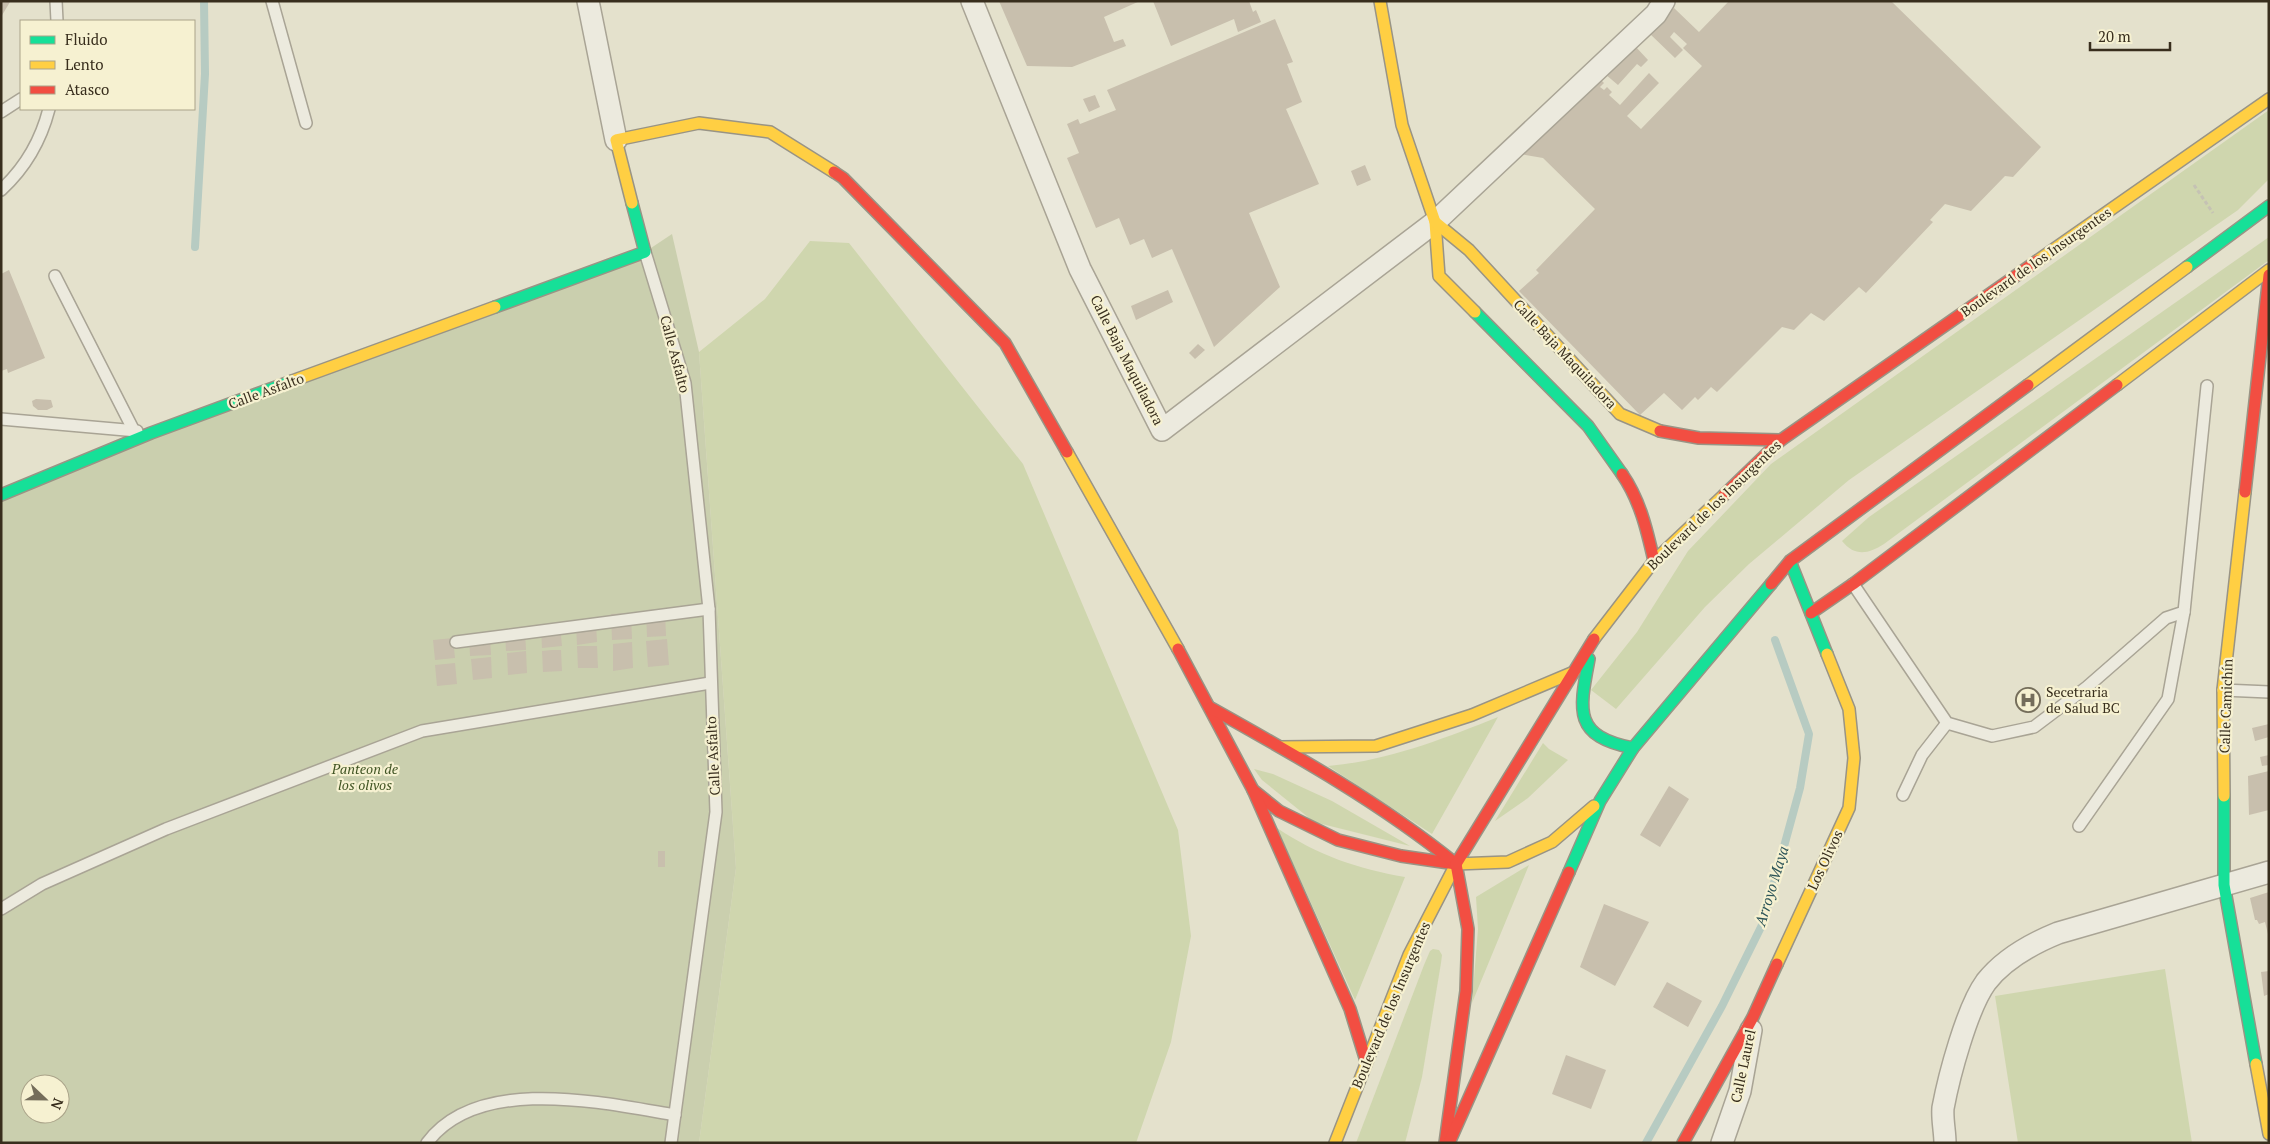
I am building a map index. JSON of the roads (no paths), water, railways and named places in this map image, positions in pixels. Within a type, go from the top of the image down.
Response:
[{"type":"main road","points":[[1380,1],[1402,125],[1435,222],[1439,276],[1588,426],[1631,488],[1645,523],[1654,561]]},
{"type":"main road","name":"Boulevard de los Insurgentes","points":[[1335,1143],[1366,1060],[1409,955],[1456,864],[1592,642],[1654,561],[1781,440],[2269,99]]},
{"type":"main road","points":[[645,252],[616,140],[699,123],[770,132],[843,178],[1005,343],[1211,708],[1253,790],[1350,1009],[1366,1060]]},
{"type":"main road","points":[[1449,1143],[1600,801],[1633,748],[1790,561],[2269,206]]},
{"type":"main road","name":"Calle Baja Maquiladora","points":[[1435,222],[1469,250],[1620,414],[1662,432],[1699,438],[1781,440]]},
{"type":"main road","name":"Calle Asfalto","points":[[1,495],[151,433],[645,252]]},
{"type":"main road","points":[[1811,613],[1853,584],[2269,270]]},
{"type":"main road","name":"Calle Camichín","points":[[2269,275],[2266,339],[2223,690],[2224,885],[2262,1063],[2269,1134]]},
{"type":"main road","name":"Los Olivos","points":[[1684,1143],[1753,1017],[1849,808],[1854,758],[1849,709],[1790,561]]},
{"type":"main road","points":[[1592,642],[1582,694],[1582,719],[1597,738],[1614,746],[1633,748]]},
{"type":"main road","points":[[1281,747],[1376,746],[1472,716],[1574,672]]},
{"type":"main road","points":[[1211,708],[1281,747],[1413,828],[1456,864],[1468,929],[1466,982],[1445,1143]]},
{"type":"main road","points":[[1253,790],[1279,811],[1312,829],[1338,840],[1393,854],[1456,864],[1508,862],[1552,842],[1600,801]]},
{"type":"street","points":[[588,1],[616,140]]},
{"type":"street","name":"Calle Baja Maquiladora","points":[[972,1],[1080,268],[1162,430],[1435,222],[1656,14],[1664,1]]},
{"type":"street","points":[[1945,1143],[1943,1110],[1966,1024],[1986,983],[2009,960],[2034,942],[2269,872]]},
{"type":"street","name":"Calle Laurel","points":[[1722,1143],[1740,1091],[1753,1017]]},
{"type":"lane","points":[[56,1],[57,20]]},
{"type":"lane","points":[[272,1],[306,123]]},
{"type":"lane","points":[[1,112],[20,100]]},
{"type":"lane","points":[[1,190],[14,178],[42,134],[49,110]]},
{"type":"lane","name":"Calle Asfalto","points":[[645,252],[685,383],[709,609],[710,683],[716,812],[671,1143]]},
{"type":"lane","points":[[55,276],[134,431]]},
{"type":"lane","points":[[2079,826],[2168,699],[2184,612],[2207,386]]},
{"type":"lane","points":[[1,419],[151,433]]},
{"type":"lane","points":[[1853,584],[1947,723],[1992,736],[2034,727],[2087,687],[2166,618],[2184,612]]},
{"type":"lane","points":[[456,642],[709,609]]},
{"type":"lane","points":[[1,909],[42,884],[166,830],[422,731],[710,683]]},
{"type":"lane","points":[[2223,690],[2268,691]]},
{"type":"lane","points":[[1903,795],[1922,755],[1947,723]]},
{"type":"lane","points":[[427,1143],[438,1128],[476,1108],[527,1098],[590,1101],[676,1115]]},
{"type":"waterway","points":[[195,247],[205,74],[204,1]]},
{"type":"waterway","name":"Arroyo Maya","points":[[1646,1143],[1722,1006],[1763,923],[1800,788],[1809,734],[1775,640]]},
{"type":"place","name":"Secetraria de Salud BC","points":[[2028,700]]},
{"type":"park label","name":"Panteon de los olivos","points":[[365,778]]}]
